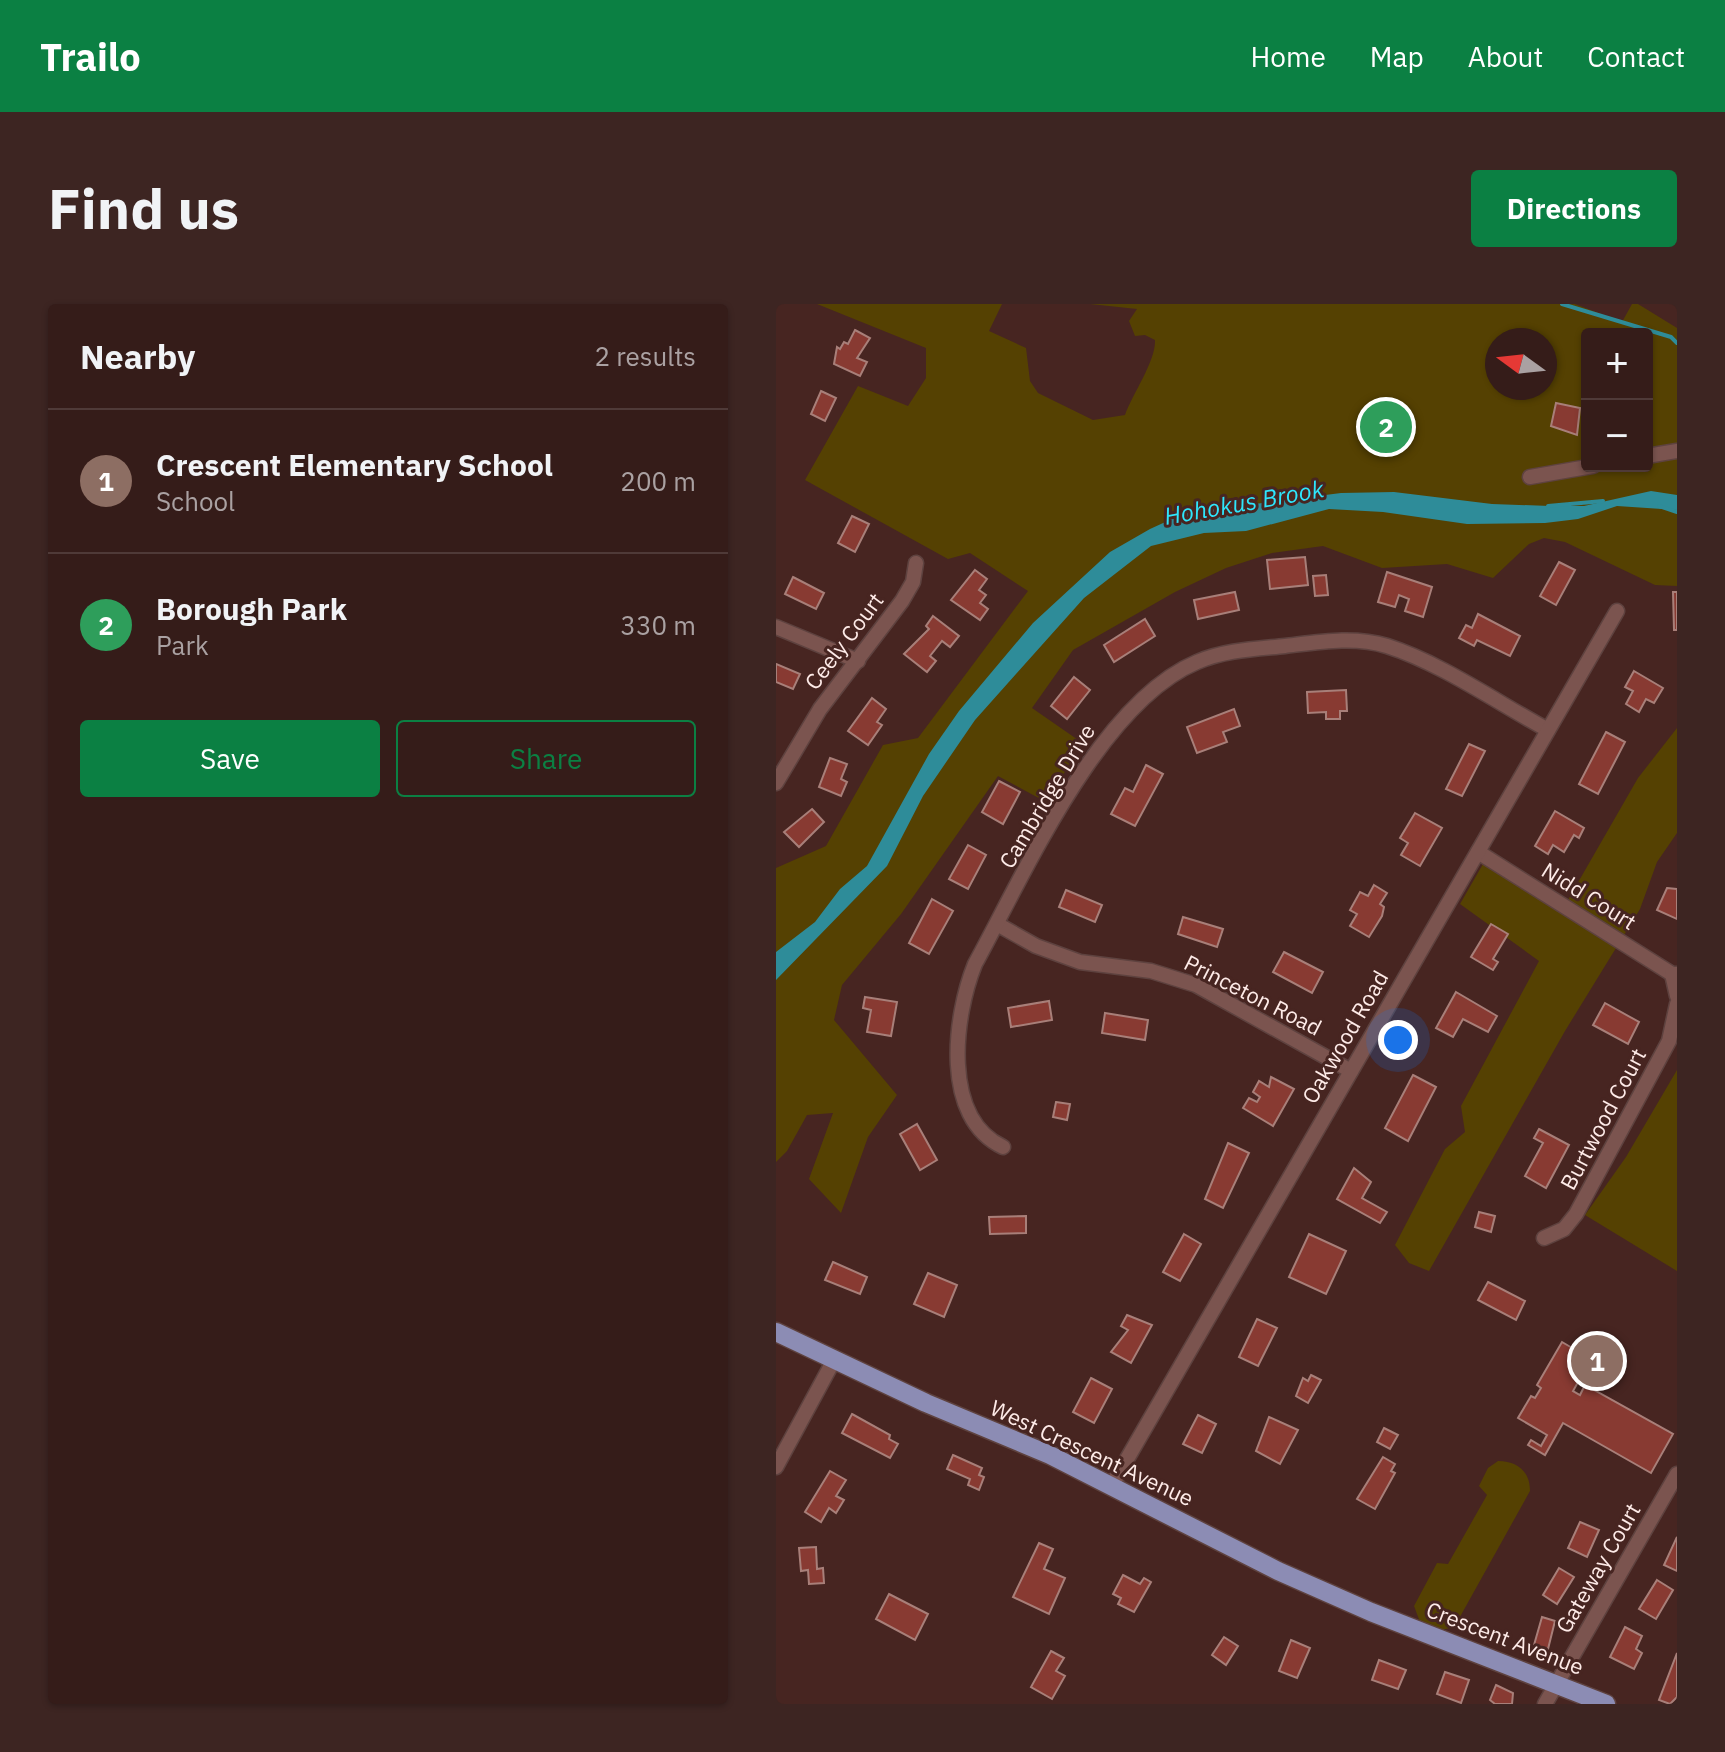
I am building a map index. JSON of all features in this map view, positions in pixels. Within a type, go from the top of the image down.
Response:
[{"type":"main road","name":"West Crescent Avenue","points":[[776,1332],[1112,1485],[1278,1571],[1387,1618]]},
{"type":"main road","name":"Crescent Avenue","points":[[1387,1618],[1606,1704]]},
{"type":"street","points":[[1653,455],[1677,451]]},
{"type":"street","points":[[1530,477],[1581,468]]},
{"type":"street","name":"Ceely Court","points":[[776,783],[802,736],[902,601],[913,582],[916,563]]},
{"type":"street","name":"Oakwood Road","points":[[1112,1485],[1617,611]]},
{"type":"street","points":[[776,627],[858,661]]},
{"type":"street","name":"Cambridge Drive","points":[[1003,1147],[985,1136],[970,1113],[958,1065],[957,1039],[965,988],[1077,780],[1110,731],[1155,687],[1212,656],[1341,640],[1385,646],[1408,654],[1548,730]]},
{"type":"street","name":"Nidd Court","points":[[1478,852],[1674,974]]},
{"type":"street","name":"Princeton Road","points":[[997,924],[1068,959],[1106,967],[1151,971],[1196,985],[1351,1071]]},
{"type":"street","points":[[1674,974],[1677,996]]},
{"type":"street","name":"Burtwood Court","points":[[1544,1238],[1564,1229],[1576,1214],[1669,1041],[1677,1004]]},
{"type":"street","points":[[776,1467],[834,1360]]},
{"type":"street","name":"Gateway Court","points":[[1545,1704],[1677,1474]]},
{"type":"shaded area","points":[[817,304],[1002,304],[989,331],[1026,348],[1030,381],[1038,393],[1093,420],[1125,415],[1148,367],[1155,340],[1145,335],[1135,336],[1129,321],[1137,309],[1090,304],[1575,304],[1622,322],[1632,304],[1638,304],[1677,328],[1677,586],[1655,585],[1565,542],[1544,538],[1529,544],[1493,578],[1447,564],[1382,568],[1323,546],[1272,553],[1226,568],[1175,592],[1073,650],[1032,708],[1081,742],[1048,803],[998,776],[901,914],[842,985],[834,1020],[897,1095],[868,1137],[841,1213],[809,1179],[833,1113],[807,1115],[787,1151],[776,1162],[776,868],[826,846],[883,745],[918,738],[1028,591],[970,553],[948,559],[805,480],[858,386],[908,406],[926,378],[926,348]]},
{"type":"shaded area","points":[[1677,728],[1677,833],[1657,862],[1640,909],[1565,1031],[1429,1271],[1409,1263],[1395,1245],[1445,1149],[1465,1132],[1461,1106],[1539,961],[1460,904],[1483,864],[1561,912],[1638,778]]},
{"type":"shaded area","points":[[1677,1070],[1677,1271],[1585,1215],[1626,1157]]},
{"type":"shaded area","points":[[1498,1461],[1522,1469],[1528,1478],[1530,1491],[1456,1624],[1438,1629],[1420,1622],[1414,1606],[1437,1563],[1448,1564],[1487,1495],[1479,1486],[1488,1468]]},
{"type":"water","points":[[1651,491],[1677,495],[1677,510],[1617,506],[1578,519],[1545,523],[1467,524],[1383,512],[1329,509],[1246,531],[1204,533],[1151,546],[1084,598],[975,720],[923,796],[887,866],[776,980],[776,952],[815,922],[840,889],[867,866],[929,754],[959,711],[1033,623],[1110,552],[1150,529],[1185,513],[1341,493],[1394,492],[1492,504],[1584,506]]},
{"type":"building","points":[[855,330],[870,338],[857,358],[867,362],[860,376],[834,364],[837,347],[840,349],[844,342],[848,344]]},
{"type":"building","points":[[821,391],[836,398],[825,421],[811,414]]},
{"type":"building","points":[[1556,403],[1580,408],[1577,435],[1551,426]]},
{"type":"building","points":[[852,516],[869,524],[855,552],[838,543]]},
{"type":"building","points":[[1305,557],[1308,585],[1270,589],[1267,560]]},
{"type":"building","points":[[1559,562],[1575,570],[1556,605],[1540,596]]},
{"type":"building","points":[[975,570],[987,579],[979,590],[986,595],[980,603],[988,609],[980,620],[951,600]]},
{"type":"building","points":[[1387,572],[1432,587],[1423,617],[1405,611],[1409,599],[1399,595],[1395,607],[1378,602]]},
{"type":"building","points":[[1326,575],[1328,595],[1315,596],[1313,576]]},
{"type":"building","points":[[793,577],[824,593],[816,609],[785,594]]},
{"type":"building","points":[[1235,592],[1239,610],[1198,619],[1194,600]]},
{"type":"building","points":[[1673,592],[1677,592],[1677,630],[1674,630]]},
{"type":"building","points":[[1478,614],[1520,636],[1510,656],[1477,640],[1474,646],[1459,638],[1466,625],[1472,628]]},
{"type":"building","points":[[933,616],[959,636],[950,647],[942,641],[930,656],[936,661],[927,672],[904,654],[929,629],[926,626]]},
{"type":"building","points":[[1145,619],[1155,636],[1114,662],[1104,645]]},
{"type":"building","points":[[776,664],[800,674],[793,689],[776,682]]},
{"type":"building","points":[[1634,671],[1663,688],[1654,703],[1646,699],[1639,712],[1626,704],[1633,691],[1625,687]]},
{"type":"building","points":[[1074,677],[1090,690],[1067,719],[1051,706]]},
{"type":"building","points":[[1346,690],[1347,711],[1340,711],[1340,719],[1326,719],[1326,712],[1308,713],[1307,692]]},
{"type":"building","points":[[872,698],[886,709],[877,722],[882,725],[868,745],[848,731]]},
{"type":"building","points":[[1234,709],[1240,726],[1223,732],[1227,742],[1197,753],[1187,727]]},
{"type":"building","points":[[1606,732],[1625,742],[1598,794],[1579,784]]},
{"type":"building","points":[[1469,744],[1485,751],[1462,796],[1446,789]]},
{"type":"building","points":[[830,758],[847,764],[841,779],[847,782],[841,796],[819,787]]},
{"type":"building","points":[[1146,765],[1163,774],[1135,826],[1111,814],[1125,788],[1133,792]]},
{"type":"building","points":[[999,781],[1020,792],[1003,824],[982,812]]},
{"type":"building","points":[[812,809],[824,822],[799,847],[784,832]]},
{"type":"building","points":[[1555,811],[1584,828],[1579,838],[1574,835],[1564,852],[1553,845],[1548,854],[1535,846]]},
{"type":"building","points":[[1415,813],[1442,828],[1420,866],[1401,855],[1408,843],[1400,838]]},
{"type":"building","points":[[968,845],[986,855],[968,889],[949,879]]},
{"type":"building","points":[[1374,885],[1387,893],[1380,904],[1384,907],[1382,916],[1369,937],[1350,926],[1357,914],[1350,910],[1360,892],[1368,896]]},
{"type":"building","points":[[1667,888],[1677,889],[1677,919],[1657,910]]},
{"type":"building","points":[[1066,890],[1102,905],[1095,922],[1059,907]]},
{"type":"building","points":[[932,899],[953,911],[929,954],[909,943]]},
{"type":"building","points":[[1183,917],[1223,929],[1217,947],[1178,934]]},
{"type":"building","points":[[1491,924],[1508,934],[1493,959],[1498,962],[1493,970],[1471,957]]},
{"type":"building","points":[[1284,952],[1323,972],[1312,993],[1273,972]]},
{"type":"building","points":[[1456,992],[1497,1016],[1488,1032],[1463,1019],[1453,1037],[1436,1028]]},
{"type":"building","points":[[865,997],[897,1002],[891,1036],[867,1032],[871,1010],[863,1008]]},
{"type":"building","points":[[1049,1001],[1052,1020],[1011,1027],[1008,1008]]},
{"type":"building","points":[[1605,1003],[1639,1022],[1628,1044],[1593,1025]]},
{"type":"building","points":[[1105,1013],[1148,1020],[1145,1040],[1102,1033]]},
{"type":"building","points":[[1413,1075],[1436,1087],[1408,1141],[1385,1128]]},
{"type":"building","points":[[1271,1077],[1294,1089],[1273,1126],[1243,1108],[1249,1098],[1257,1102],[1260,1097],[1253,1092],[1259,1081],[1269,1087]]},
{"type":"building","points":[[1056,1102],[1070,1104],[1067,1120],[1053,1117]]},
{"type":"building","points":[[917,1124],[937,1160],[920,1170],[900,1134]]},
{"type":"building","points":[[1539,1129],[1569,1145],[1546,1188],[1525,1176],[1543,1143],[1534,1138]]},
{"type":"building","points":[[1228,1143],[1249,1153],[1223,1208],[1205,1199]]},
{"type":"building","points":[[1354,1168],[1371,1182],[1362,1198],[1387,1212],[1380,1223],[1337,1199]]},
{"type":"building","points":[[1479,1212],[1495,1216],[1491,1232],[1475,1227]]},
{"type":"building","points":[[1026,1216],[1026,1233],[990,1234],[989,1217]]},
{"type":"building","points":[[1184,1234],[1201,1244],[1180,1281],[1163,1272]]},
{"type":"building","points":[[1309,1234],[1346,1251],[1326,1294],[1289,1277]]},
{"type":"building","points":[[833,1262],[867,1277],[860,1294],[825,1280]]},
{"type":"building","points":[[928,1273],[957,1285],[944,1317],[914,1304]]},
{"type":"building","points":[[1488,1282],[1525,1301],[1516,1320],[1478,1300]]},
{"type":"building","points":[[1127,1315],[1152,1325],[1131,1363],[1111,1352],[1128,1330],[1121,1326]]},
{"type":"building","points":[[1257,1319],[1277,1328],[1258,1366],[1239,1357]]},
{"type":"building","points":[[1562,1342],[1591,1359],[1573,1391],[1580,1395],[1585,1385],[1673,1434],[1651,1473],[1563,1423],[1545,1455],[1528,1445],[1531,1440],[1541,1446],[1547,1435],[1518,1418],[1531,1396],[1535,1398],[1541,1388],[1537,1385]]},
{"type":"building","points":[[1311,1375],[1321,1380],[1308,1403],[1296,1396],[1303,1378],[1308,1381]]},
{"type":"building","points":[[1091,1378],[1112,1389],[1094,1423],[1073,1412]]},
{"type":"building","points":[[852,1414],[890,1435],[889,1439],[898,1444],[890,1458],[842,1433]]},
{"type":"building","points":[[1198,1415],[1216,1424],[1202,1453],[1183,1444]]},
{"type":"building","points":[[1269,1417],[1298,1430],[1280,1464],[1256,1451]]},
{"type":"building","points":[[1384,1428],[1398,1435],[1390,1449],[1377,1442]]},
{"type":"building","points":[[953,1455],[982,1468],[979,1475],[984,1477],[979,1490],[968,1485],[970,1479],[947,1469]]},
{"type":"building","points":[[1383,1457],[1395,1464],[1391,1471],[1395,1473],[1375,1509],[1357,1499]]},
{"type":"building","points":[[830,1471],[846,1480],[836,1496],[844,1500],[836,1513],[829,1508],[821,1522],[805,1512]]},
{"type":"building","points":[[1580,1522],[1599,1530],[1587,1557],[1568,1548]]},
{"type":"building","points":[[1677,1537],[1677,1571],[1664,1565]]},
{"type":"building","points":[[1039,1543],[1053,1549],[1044,1569],[1065,1578],[1049,1614],[1013,1597]]},
{"type":"building","points":[[816,1547],[817,1569],[823,1568],[824,1583],[809,1584],[808,1570],[801,1571],[799,1548]]},
{"type":"building","points":[[1559,1568],[1574,1577],[1557,1604],[1543,1595]]},
{"type":"building","points":[[1123,1575],[1140,1584],[1144,1578],[1151,1582],[1134,1612],[1118,1604],[1121,1598],[1113,1594]]},
{"type":"building","points":[[1657,1580],[1673,1590],[1656,1619],[1639,1609]]},
{"type":"building","points":[[889,1594],[928,1614],[915,1640],[876,1619]]},
{"type":"building","points":[[1542,1617],[1555,1621],[1548,1649],[1534,1645]]},
{"type":"building","points":[[1625,1627],[1642,1636],[1636,1649],[1642,1653],[1634,1669],[1610,1657]]},
{"type":"building","points":[[1224,1637],[1238,1646],[1226,1665],[1212,1655]]},
{"type":"building","points":[[1291,1640],[1310,1648],[1297,1678],[1279,1671]]},
{"type":"building","points":[[1051,1651],[1064,1658],[1056,1671],[1065,1676],[1052,1699],[1031,1687]]},
{"type":"building","points":[[1677,1653],[1677,1697],[1670,1704],[1659,1700]]},
{"type":"building","points":[[1379,1660],[1406,1670],[1398,1689],[1372,1680]]},
{"type":"building","points":[[1445,1672],[1469,1680],[1461,1703],[1437,1694]]},
{"type":"building","points":[[1496,1685],[1513,1693],[1512,1704],[1495,1704],[1490,1700]]},
{"type":"waterway","points":[[1562,304],[1671,337],[1677,343]]},
{"type":"waterway","name":"Hohokus Brook","points":[[1548,506],[1603,501]]},
{"type":"waterway","name":"Hohokus Brook","points":[[1659,506],[1677,512]]},
{"type":"place","name":"Borough Park","points":[[1386,427]]},
{"type":"place","name":"Crescent Elementary School","points":[[1597,1361]]}]
